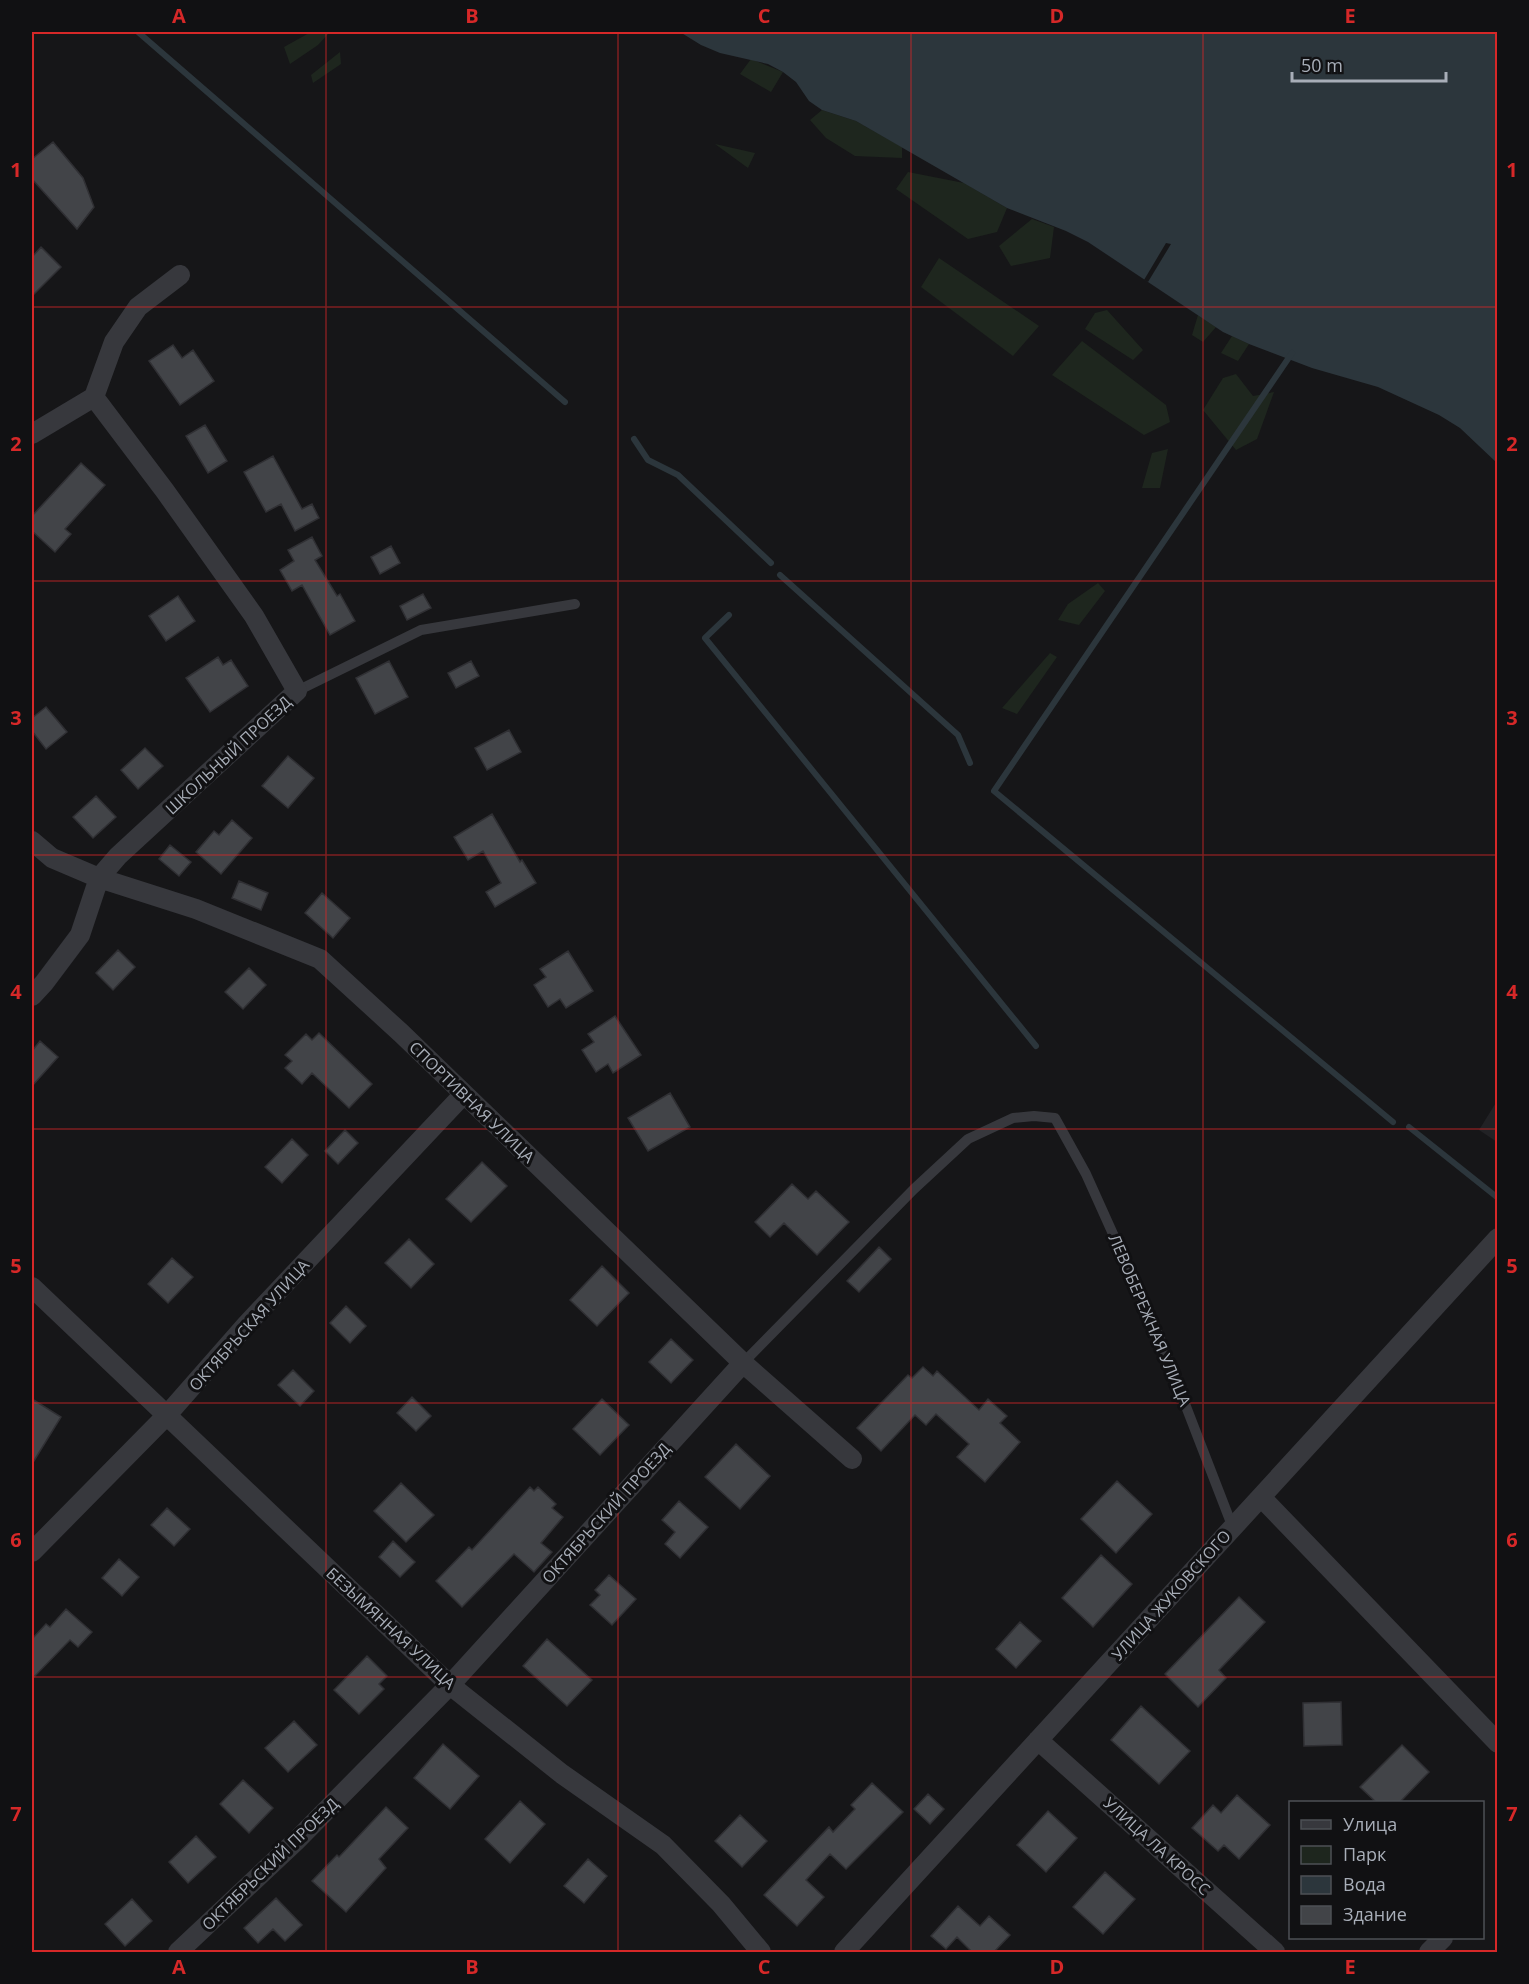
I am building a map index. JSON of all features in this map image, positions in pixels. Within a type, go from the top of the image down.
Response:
[{"type":"street","points":[[32,434],[94,397],[114,342],[138,307],[180,275]]},
{"type":"street","points":[[94,397],[254,616],[297,691]]},
{"type":"street","name":"ШКОЛЬНЫЙ ПРОЕЗД","points":[[32,996],[80,935],[99,878],[118,856],[297,691]]},
{"type":"street","name":"СПОРТИВНАЯ УЛИЦА","points":[[32,841],[52,858],[99,878],[196,909],[320,958],[401,1033],[743,1363],[852,1459]]},
{"type":"street","name":"ОКТЯБРЬСКАЯ УЛИЦА","points":[[32,1552],[166,1415],[246,1325],[464,1095]]},
{"type":"street","name":"УЛИЦА ЖУКОВСКОГО","points":[[844,1953],[1497,1238]]},
{"type":"street","name":"БЕЗЫМЯННАЯ УЛИЦА","points":[[32,1287],[450,1685],[562,1774],[663,1845],[721,1904],[761,1953]]},
{"type":"street","name":"ОКТЯБРЬСКИЙ ПРОЕЗД","points":[[178,1953],[296,1841],[450,1685],[743,1363]]},
{"type":"street","points":[[1261,1497],[1497,1743]]},
{"type":"street","name":"УЛИЦА ЛА КРОСС","points":[[1038,1740],[1275,1953]]},
{"type":"street","points":[[1429,1953],[1442,1939]]},
{"type":"lane","name":"ШКОЛЬНЫЙ ПРОЕЗД","points":[[297,691],[421,630],[575,604]]},
{"type":"lane","name":"ОКТЯБРЬСКИЙ ПРОЕЗД","points":[[743,1363],[914,1189],[968,1139],[1013,1118],[1034,1116],[1054,1118]]},
{"type":"lane","name":"ЛЕВОБЕРЕЖНАЯ УЛИЦА","points":[[1054,1118],[1086,1174],[1158,1334],[1233,1528]]},
{"type":"shaded area","points":[[1497,1101],[1497,1142],[1479,1130]]},
{"type":"green space","points":[[311,32],[330,32],[318,45],[290,64],[284,47]]},
{"type":"green space","points":[[340,52],[341,64],[313,83],[311,75]]},
{"type":"green space","points":[[751,59],[783,72],[771,92],[740,74]]},
{"type":"green space","points":[[822,110],[856,121],[902,147],[902,158],[855,156],[826,138],[810,120]]},
{"type":"green space","points":[[715,144],[755,153],[748,168]]},
{"type":"green space","points":[[908,172],[964,183],[1007,208],[997,232],[968,239],[896,189]]},
{"type":"green space","points":[[1032,219],[1054,227],[1050,258],[1011,266],[999,246]]},
{"type":"green space","points":[[939,258],[1039,326],[1013,356],[921,287]]},
{"type":"green space","points":[[1107,310],[1143,350],[1133,360],[1085,329],[1095,313]]},
{"type":"green space","points":[[1198,315],[1216,327],[1203,342],[1192,335]]},
{"type":"green space","points":[[1232,336],[1249,344],[1238,361],[1221,353]]},
{"type":"green space","points":[[1082,341],[1166,405],[1170,422],[1144,435],[1052,375]]},
{"type":"green space","points":[[1236,374],[1253,396],[1274,392],[1257,439],[1236,450],[1203,410],[1223,378]]},
{"type":"green space","points":[[1168,449],[1160,488],[1142,488],[1152,453]]},
{"type":"green space","points":[[1098,583],[1105,591],[1079,625],[1058,620],[1068,604]]},
{"type":"green space","points":[[1050,653],[1057,657],[1017,714],[1002,708]]},
{"type":"water","points":[[680,32],[1497,32],[1497,463],[1460,428],[1439,415],[1378,387],[1312,368],[1223,332],[1088,242],[1007,208],[856,121],[822,110],[809,101],[796,82],[783,72],[768,64],[720,53]]},
{"type":"pier","points":[[1166,243],[1171,244],[1148,282],[1144,280]]},
{"type":"building","points":[[53,142],[83,178],[94,207],[77,229],[32,179],[32,159]]},
{"type":"building","points":[[41,247],[61,267],[32,296],[32,257]]},
{"type":"building","points":[[173,345],[182,358],[193,350],[214,381],[180,405],[149,361]]},
{"type":"building","points":[[205,425],[227,461],[208,473],[186,436]]},
{"type":"building","points":[[273,456],[302,509],[312,504],[319,518],[295,531],[281,504],[266,512],[244,472]]},
{"type":"building","points":[[81,463],[105,485],[65,529],[71,534],[55,552],[32,531],[32,516]]},
{"type":"building","points":[[312,537],[322,556],[315,560],[337,596],[340,594],[355,621],[330,635],[302,585],[292,591],[280,570],[294,561],[288,550]]},
{"type":"building","points":[[391,546],[400,563],[380,574],[371,557]]},
{"type":"building","points":[[423,594],[431,608],[407,620],[400,606]]},
{"type":"building","points":[[178,596],[195,621],[166,641],[149,616]]},
{"type":"building","points":[[218,657],[223,665],[231,660],[248,686],[210,712],[186,678]]},
{"type":"building","points":[[389,661],[408,697],[375,714],[356,678]]},
{"type":"building","points":[[471,661],[479,676],[456,688],[448,673]]},
{"type":"building","points":[[46,707],[67,732],[46,749],[32,731],[32,718]]},
{"type":"building","points":[[509,730],[521,752],[487,770],[475,748]]},
{"type":"building","points":[[145,748],[163,766],[138,789],[121,770]]},
{"type":"building","points":[[288,756],[314,778],[288,808],[262,786]]},
{"type":"building","points":[[96,796],[116,817],[93,838],[73,817]]},
{"type":"building","points":[[492,814],[520,862],[522,860],[536,883],[495,907],[486,892],[501,883],[483,851],[468,860],[454,837]]},
{"type":"building","points":[[232,820],[252,838],[221,874],[196,852],[214,831],[219,835]]},
{"type":"building","points":[[170,845],[191,862],[179,876],[159,859]]},
{"type":"building","points":[[239,881],[268,893],[261,910],[232,898]]},
{"type":"building","points":[[322,893],[350,918],[333,938],[305,913]]},
{"type":"building","points":[[118,950],[135,967],[113,990],[96,973]]},
{"type":"building","points":[[568,951],[593,991],[566,1008],[560,999],[548,1007],[534,985],[546,977],[540,969]]},
{"type":"building","points":[[249,968],[266,985],[243,1009],[225,992]]},
{"type":"building","points":[[615,1016],[641,1055],[613,1073],[608,1064],[596,1072],[582,1050],[594,1042],[588,1034]]},
{"type":"building","points":[[319,1033],[372,1084],[349,1108],[312,1073],[302,1084],[285,1068],[292,1061],[285,1055],[306,1034],[312,1040]]},
{"type":"building","points":[[40,1041],[58,1057],[32,1086],[32,1051]]},
{"type":"building","points":[[670,1093],[690,1127],[648,1151],[628,1118]]},
{"type":"building","points":[[345,1130],[358,1143],[338,1164],[325,1151]]},
{"type":"building","points":[[292,1139],[308,1155],[282,1183],[265,1167]]},
{"type":"building","points":[[482,1162],[507,1186],[471,1222],[446,1199]]},
{"type":"building","points":[[792,1184],[808,1199],[816,1191],[849,1222],[817,1255],[784,1223],[770,1237],[755,1222]]},
{"type":"building","points":[[409,1239],[434,1264],[411,1288],[385,1263]]},
{"type":"building","points":[[879,1247],[891,1259],[859,1292],[847,1281]]},
{"type":"building","points":[[172,1258],[193,1277],[168,1303],[148,1284]]},
{"type":"building","points":[[602,1266],[629,1293],[597,1326],[570,1300]]},
{"type":"building","points":[[346,1306],[366,1326],[350,1343],[330,1323]]},
{"type":"building","points":[[671,1339],[693,1360],[671,1383],[649,1362]]},
{"type":"building","points":[[923,1367],[933,1376],[937,1371],[979,1410],[988,1399],[1007,1416],[1000,1423],[1020,1442],[985,1482],[957,1457],[969,1444],[936,1414],[926,1425],[915,1415],[881,1451],[857,1428],[908,1375],[912,1378]]},
{"type":"building","points":[[293,1370],[314,1391],[300,1406],[278,1385]]},
{"type":"building","points":[[412,1397],[431,1416],[416,1431],[397,1413]]},
{"type":"building","points":[[32,1399],[61,1417],[32,1464]]},
{"type":"building","points":[[602,1399],[629,1425],[600,1455],[573,1429]]},
{"type":"building","points":[[736,1444],[770,1476],[740,1509],[705,1477]]},
{"type":"building","points":[[1117,1481],[1152,1514],[1116,1553],[1081,1519]]},
{"type":"building","points":[[401,1483],[434,1515],[406,1542],[374,1511]]},
{"type":"building","points":[[530,1487],[534,1491],[538,1487],[556,1504],[552,1508],[563,1517],[541,1543],[552,1552],[534,1572],[514,1554],[462,1607],[436,1581],[469,1547],[472,1550]]},
{"type":"building","points":[[679,1501],[708,1527],[680,1558],[665,1544],[675,1532],[662,1520]]},
{"type":"building","points":[[167,1508],[190,1529],[174,1546],[151,1525]]},
{"type":"building","points":[[393,1541],[415,1562],[400,1577],[379,1557]]},
{"type":"building","points":[[1101,1555],[1132,1584],[1093,1627],[1062,1598]]},
{"type":"building","points":[[119,1559],[139,1577],[122,1596],[102,1578]]},
{"type":"building","points":[[609,1575],[636,1599],[612,1625],[590,1605],[600,1595],[595,1590]]},
{"type":"building","points":[[1239,1597],[1265,1622],[1219,1670],[1226,1678],[1198,1707],[1165,1674]]},
{"type":"building","points":[[66,1609],[92,1632],[78,1647],[70,1640],[32,1679],[32,1639],[46,1624],[50,1627]]},
{"type":"building","points":[[1020,1622],[1041,1641],[1016,1668],[996,1649]]},
{"type":"building","points":[[547,1639],[592,1680],[567,1706],[523,1666]]},
{"type":"building","points":[[367,1656],[387,1676],[379,1684],[384,1689],[359,1714],[334,1690]]},
{"type":"building","points":[[1341,1702],[1342,1745],[1304,1746],[1303,1703]]},
{"type":"building","points":[[1141,1706],[1190,1751],[1159,1784],[1111,1740]]},
{"type":"building","points":[[294,1721],[317,1745],[288,1772],[265,1748]]},
{"type":"building","points":[[443,1744],[479,1776],[450,1809],[414,1778]]},
{"type":"building","points":[[1402,1745],[1429,1772],[1401,1801],[1375,1801],[1360,1787]]},
{"type":"building","points":[[243,1780],[273,1808],[249,1833],[220,1804]]},
{"type":"building","points":[[872,1783],[903,1812],[846,1869],[830,1854],[806,1880],[824,1897],[797,1926],[764,1895],[829,1827],[833,1832],[855,1809],[851,1805]]},
{"type":"building","points":[[928,1794],[944,1809],[930,1824],[914,1809]]},
{"type":"building","points":[[1237,1795],[1270,1825],[1239,1859],[1224,1845],[1218,1851],[1192,1828],[1213,1805],[1221,1813]]},
{"type":"building","points":[[520,1801],[545,1824],[510,1863],[485,1839]]},
{"type":"building","points":[[386,1807],[408,1828],[379,1859],[386,1868],[346,1912],[312,1881],[337,1855],[339,1857]]},
{"type":"building","points":[[1048,1811],[1077,1838],[1046,1872],[1017,1845]]},
{"type":"building","points":[[740,1815],[767,1841],[742,1867],[715,1841]]},
{"type":"building","points":[[196,1836],[216,1857],[188,1883],[169,1862]]},
{"type":"building","points":[[588,1859],[607,1876],[584,1903],[564,1886]]},
{"type":"building","points":[[1105,1872],[1135,1899],[1103,1934],[1073,1907]]},
{"type":"building","points":[[276,1898],[302,1925],[285,1941],[273,1929],[258,1943],[244,1928]]},
{"type":"building","points":[[132,1899],[152,1921],[125,1946],[105,1924]]},
{"type":"building","points":[[958,1906],[980,1926],[989,1916],[1010,1935],[993,1953],[973,1953],[957,1937],[946,1949],[931,1936]]},
{"type":"waterway","points":[[138,32],[565,402]]},
{"type":"waterway","points":[[1292,353],[994,791],[1393,1122]]},
{"type":"waterway","points":[[634,439],[648,460],[678,475],[771,563]]},
{"type":"waterway","points":[[780,575],[958,735],[970,763]]},
{"type":"waterway","points":[[729,615],[705,638],[1036,1046]]},
{"type":"waterway","points":[[1409,1127],[1498,1198]]}]
